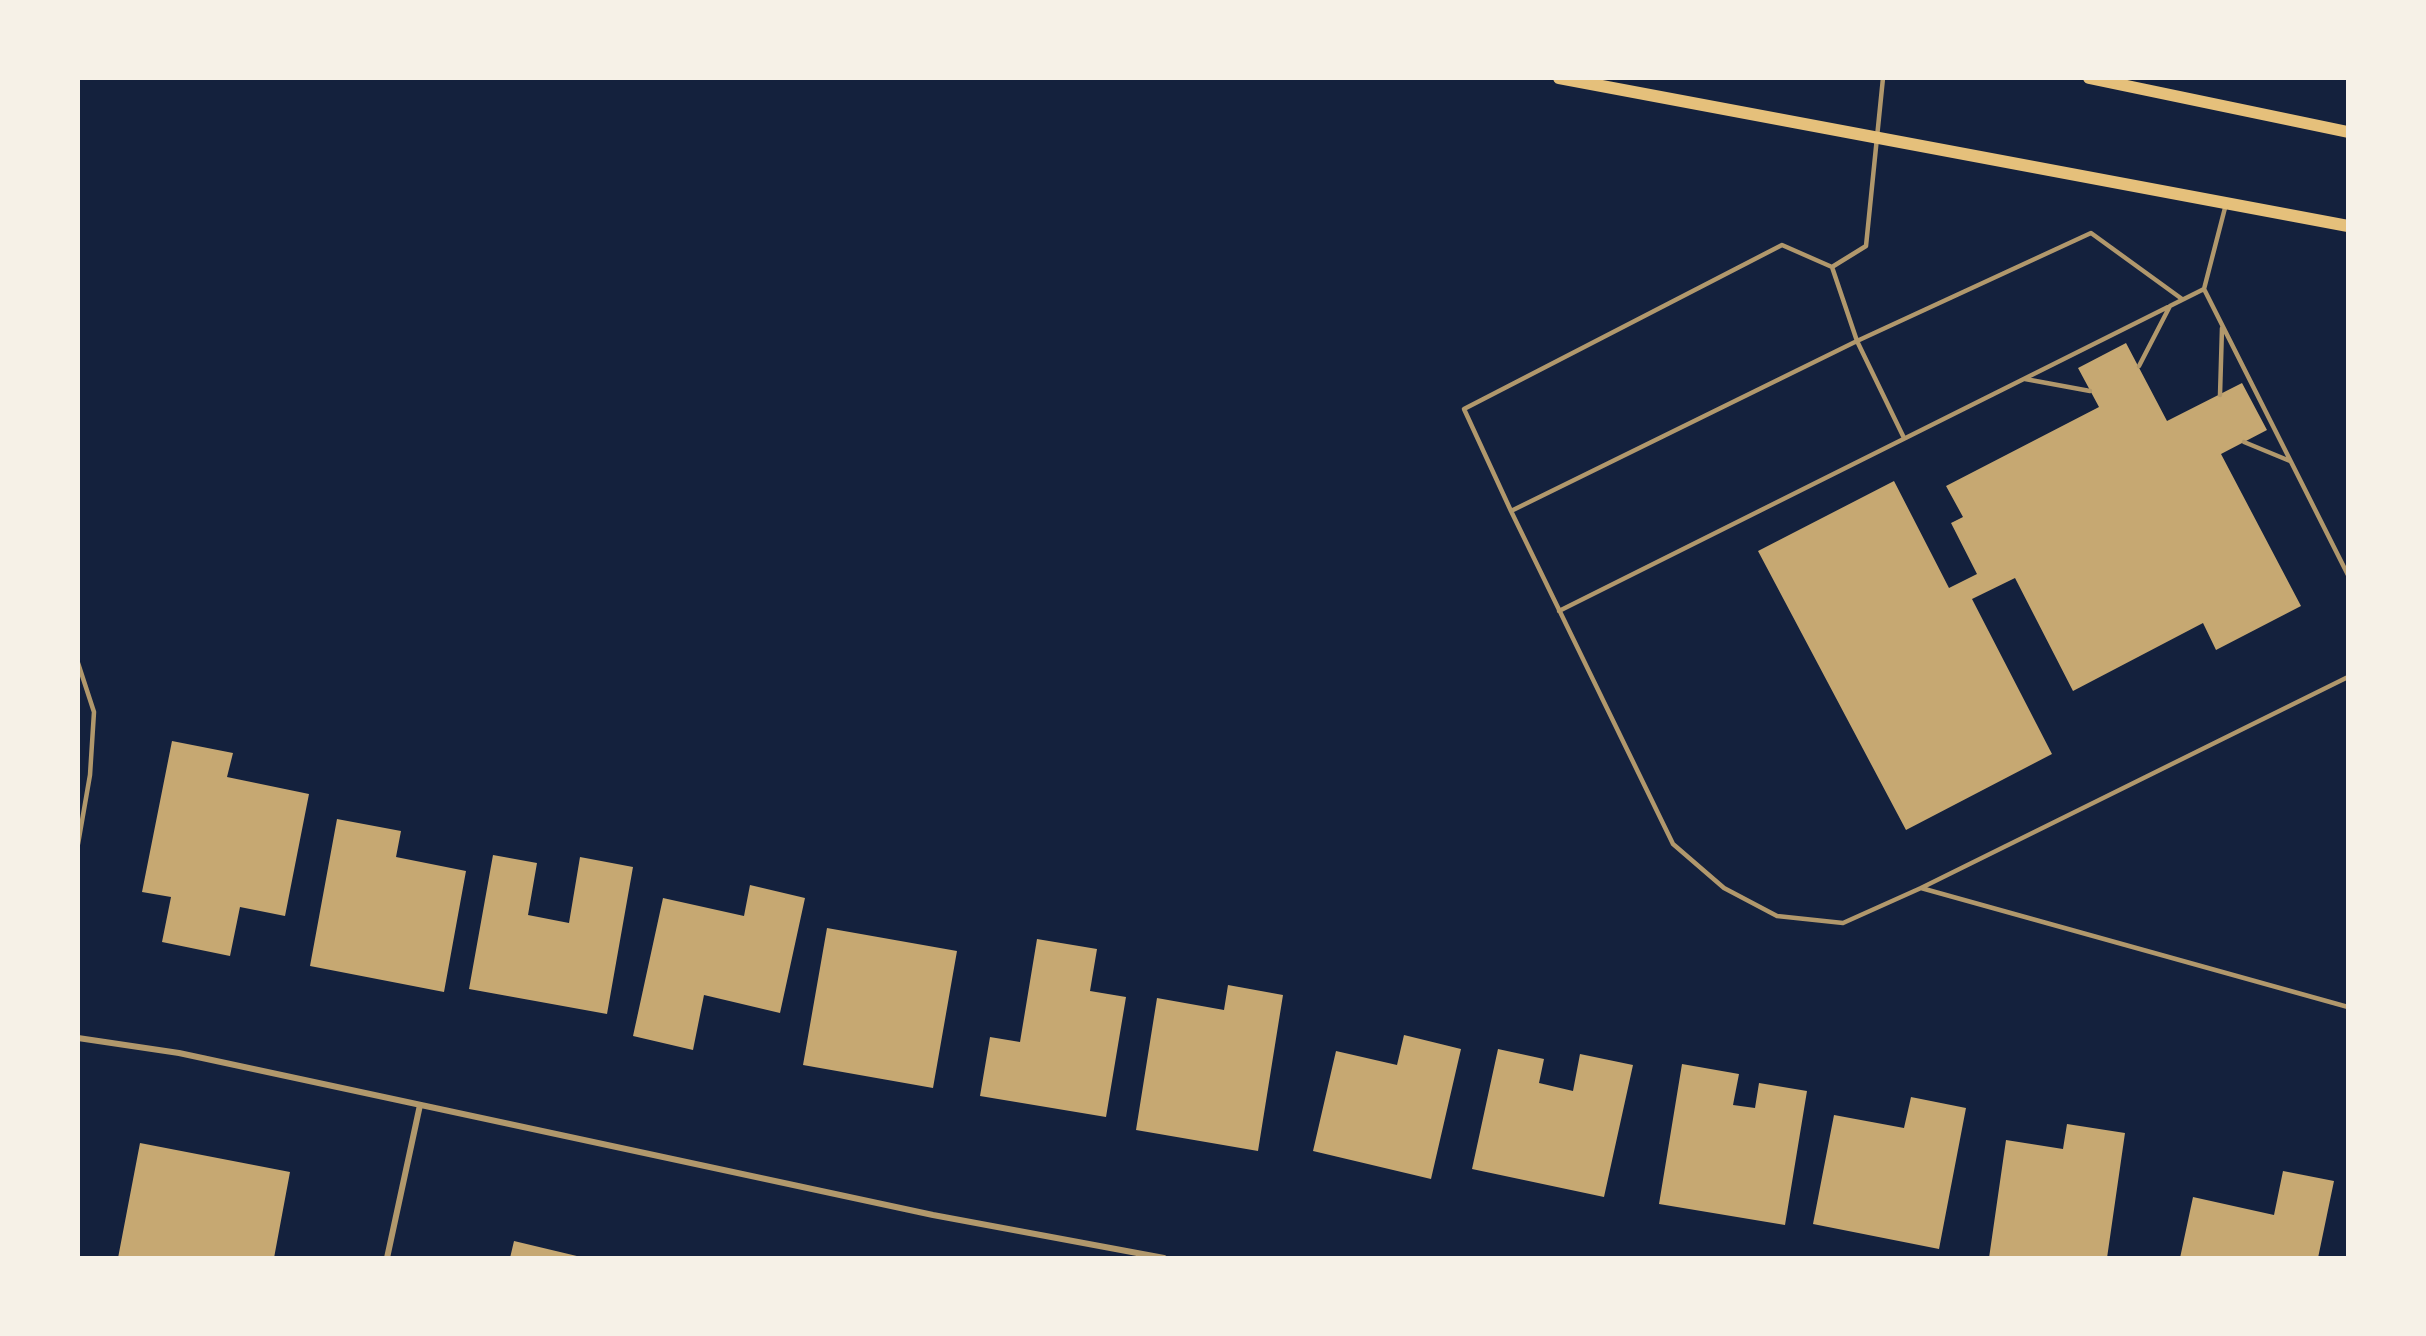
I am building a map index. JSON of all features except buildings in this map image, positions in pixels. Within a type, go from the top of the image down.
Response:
[{"type":"main road","points":[[1559,78],[2348,226]]},
{"type":"main road","points":[[2089,78],[2348,132]]},
{"type":"street","points":[[78,1038],[179,1053],[933,1215],[1164,1258]]},
{"type":"street","points":[[387,1258],[420,1105]]},
{"type":"lane","points":[[1832,267],[1866,246],[1883,78]]},
{"type":"lane","points":[[2226,204],[2204,289],[2348,575]]},
{"type":"lane","points":[[1511,511],[1857,341],[2091,233],[2182,299]]},
{"type":"lane","points":[[1904,438],[1857,341],[1832,267],[1782,245],[1464,409],[1559,611],[1673,844],[1724,888],[1777,916],[1843,922],[1921,888],[2348,677]]},
{"type":"lane","points":[[1559,611],[2204,289]]},
{"type":"lane","points":[[2139,366],[2170,306]]},
{"type":"lane","points":[[2220,395],[2223,326]]},
{"type":"lane","points":[[2024,379],[2090,391]]},
{"type":"lane","points":[[2244,442],[2290,461]]},
{"type":"lane","points":[[78,663],[94,712],[90,774],[78,844]]},
{"type":"lane","points":[[1921,888],[2348,1007]]}]
